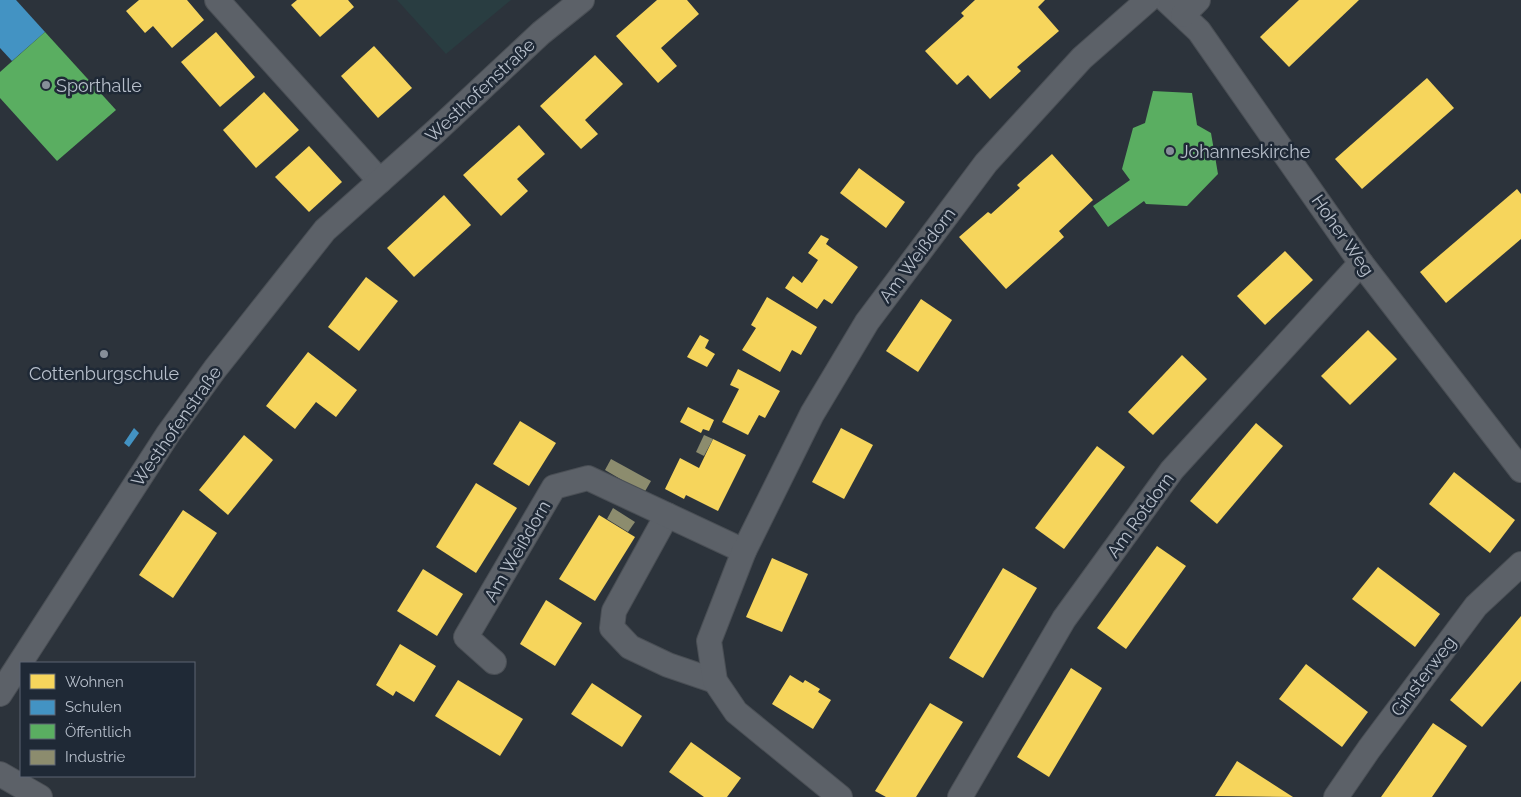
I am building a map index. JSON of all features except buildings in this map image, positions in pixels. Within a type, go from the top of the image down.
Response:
[{"type":"street","points":[[217,0],[380,181]]},
{"type":"street","name":"Westhofenstraße","points":[[21,662],[168,434],[215,369],[326,230],[541,33],[582,0]]},
{"type":"street","name":"Am Weißdorn","points":[[840,797],[736,712],[715,682],[709,641],[744,551],[812,414],[867,322],[986,163],[1082,58],[1148,0]]},
{"type":"street","name":"Hoher Weg","points":[[1182,5],[1362,263],[1521,470]]},
{"type":"street","name":"Am Rotdorn","points":[[960,797],[1064,619],[1172,470],[1362,263]]},
{"type":"street","name":"Am Weißdorn","points":[[494,662],[466,637],[554,487],[588,478],[744,551]]},
{"type":"street","points":[[667,515],[614,611],[612,628],[630,647],[668,665],[715,682]]},
{"type":"street","name":"Ginsterweg","points":[[1336,797],[1476,606],[1521,564]]},
{"type":"street","name":"Westhofenstraße","points":[[0,694],[20,663]]},
{"type":"street","points":[[0,774],[40,797]]},
{"type":"green space","points":[[397,0],[511,0],[446,54]]},
{"type":"place","name":"Sporthalle","points":[[46,85]]},
{"type":"place","name":"Johanneskirche","points":[[1170,151]]},
{"type":"place","name":"Cottenburgschule","points":[[104,354]]}]
